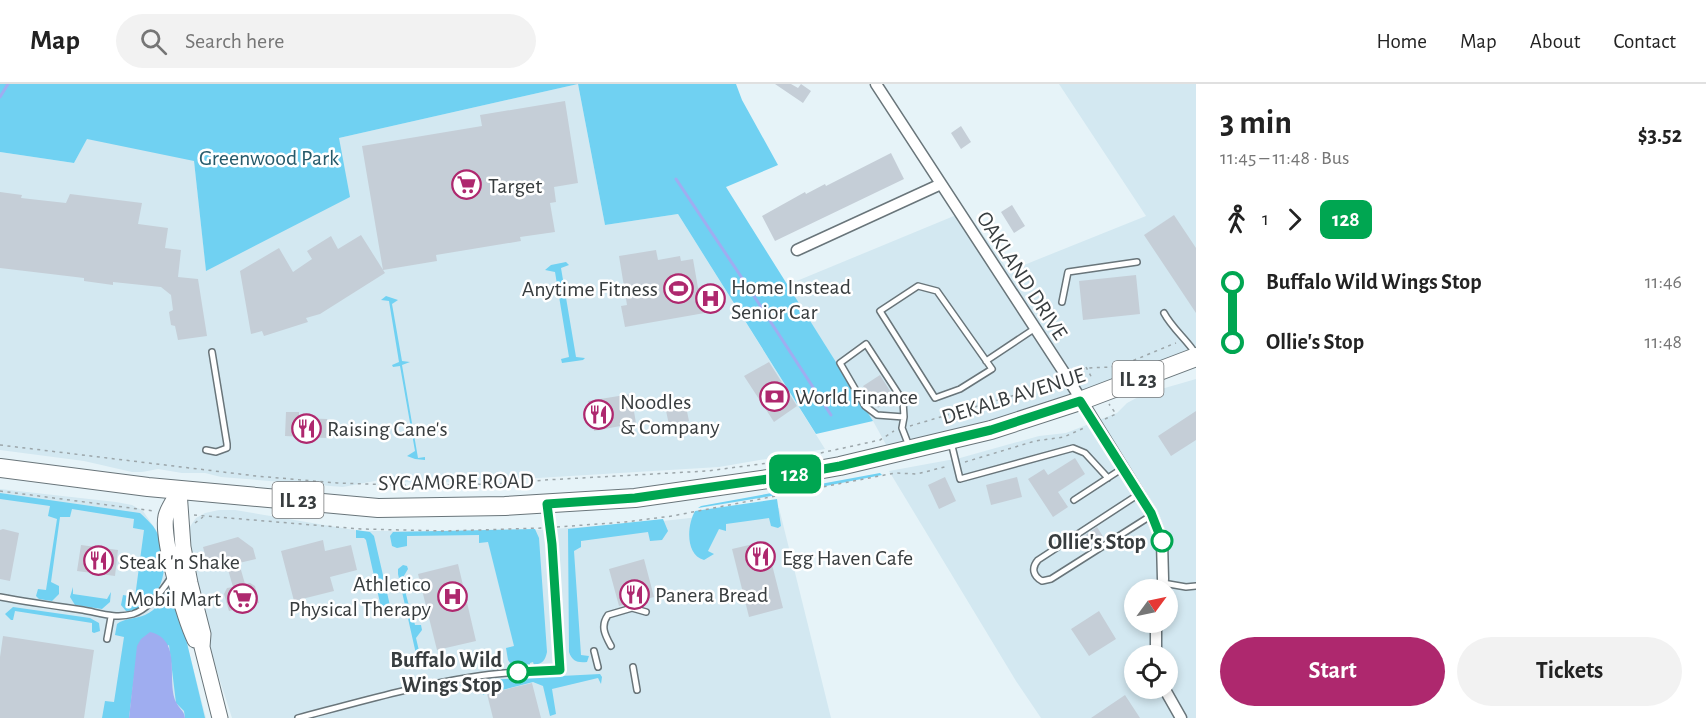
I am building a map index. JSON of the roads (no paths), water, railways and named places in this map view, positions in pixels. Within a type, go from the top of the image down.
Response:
[{"type":"main road","name":"DEKALB AVENUE","points":[[911,450],[991,430],[1080,401],[1196,356]]},
{"type":"main road","name":"SYCAMORE ROAD","points":[[5,467],[93,482],[179,491],[378,508],[440,508],[635,498],[840,466],[911,450]]},
{"type":"main road","points":[[179,491],[166,517],[174,572],[194,638],[201,647],[220,718]]},
{"type":"main road","points":[[179,491],[183,547],[203,634],[201,647]]},
{"type":"street","name":"OAKLAND DRIVE","points":[[876,84],[1067,377],[1152,515],[1162,542],[1162,579]]},
{"type":"street","points":[[797,250],[941,184]]},
{"type":"street","points":[[1170,699],[1181,718]]},
{"type":"lane","points":[[1062,302],[1068,272],[1137,262]]},
{"type":"lane","points":[[918,286],[937,291],[986,361],[992,369],[960,389],[935,398],[880,311],[918,286]]},
{"type":"lane","points":[[1164,313],[1196,356]]},
{"type":"lane","points":[[986,361],[1034,329]]},
{"type":"lane","points":[[904,417],[877,416],[865,406],[840,363],[866,344],[903,401],[904,417],[902,428],[911,450]]},
{"type":"lane","points":[[206,450],[223,451],[227,448],[212,352]]},
{"type":"lane","points":[[950,441],[960,479],[1073,448],[1085,453],[1108,478]]},
{"type":"lane","points":[[1074,500],[1123,468]]},
{"type":"lane","points":[[1139,494],[1041,557],[1034,566],[1035,575],[1042,581],[1051,579],[1152,515]]},
{"type":"lane","points":[[298,718],[471,677],[510,672],[560,670],[552,544],[547,504]]},
{"type":"lane","points":[[0,597],[111,617],[131,615],[141,611],[154,600],[174,572]]},
{"type":"lane","points":[[1178,587],[1196,586]]},
{"type":"lane","points":[[611,646],[603,627],[603,621],[608,615],[632,608],[646,612]]},
{"type":"lane","points":[[107,639],[111,617]]},
{"type":"lane","points":[[594,651],[598,667]]},
{"type":"lane","points":[[633,667],[638,690]]},
{"type":"waterway","points":[[0,97],[8,84]]},
{"type":"waterway","points":[[676,179],[831,415]]},
{"type":"place","name":"Target","points":[[467,185]]},
{"type":"place","name":"Anytime Fitness","points":[[679,288]]},
{"type":"place","name":"Home Instead Senior Car","points":[[710,299]]},
{"type":"place","name":"World Finance","points":[[774,396]]},
{"type":"place","name":"Noodles & Company","points":[[599,414]]},
{"type":"place","name":"Raising Cane's","points":[[306,428]]},
{"type":"place","name":"Ollie's Stop","points":[[1162,541]]},
{"type":"place","name":"Egg Haven Cafe","points":[[761,557]]},
{"type":"place","name":"Steak 'n Shake","points":[[98,561]]},
{"type":"place","name":"Panera Bread","points":[[634,594]]},
{"type":"place","name":"Athletico Physical Therapy","points":[[452,596]]},
{"type":"place","name":"Mobil Mart","points":[[242,598]]},
{"type":"place","name":"Buffalo Wild Wings Stop","points":[[518,672]]},
{"type":"park label","name":"Greenwood Park","points":[[269,157]]}]
